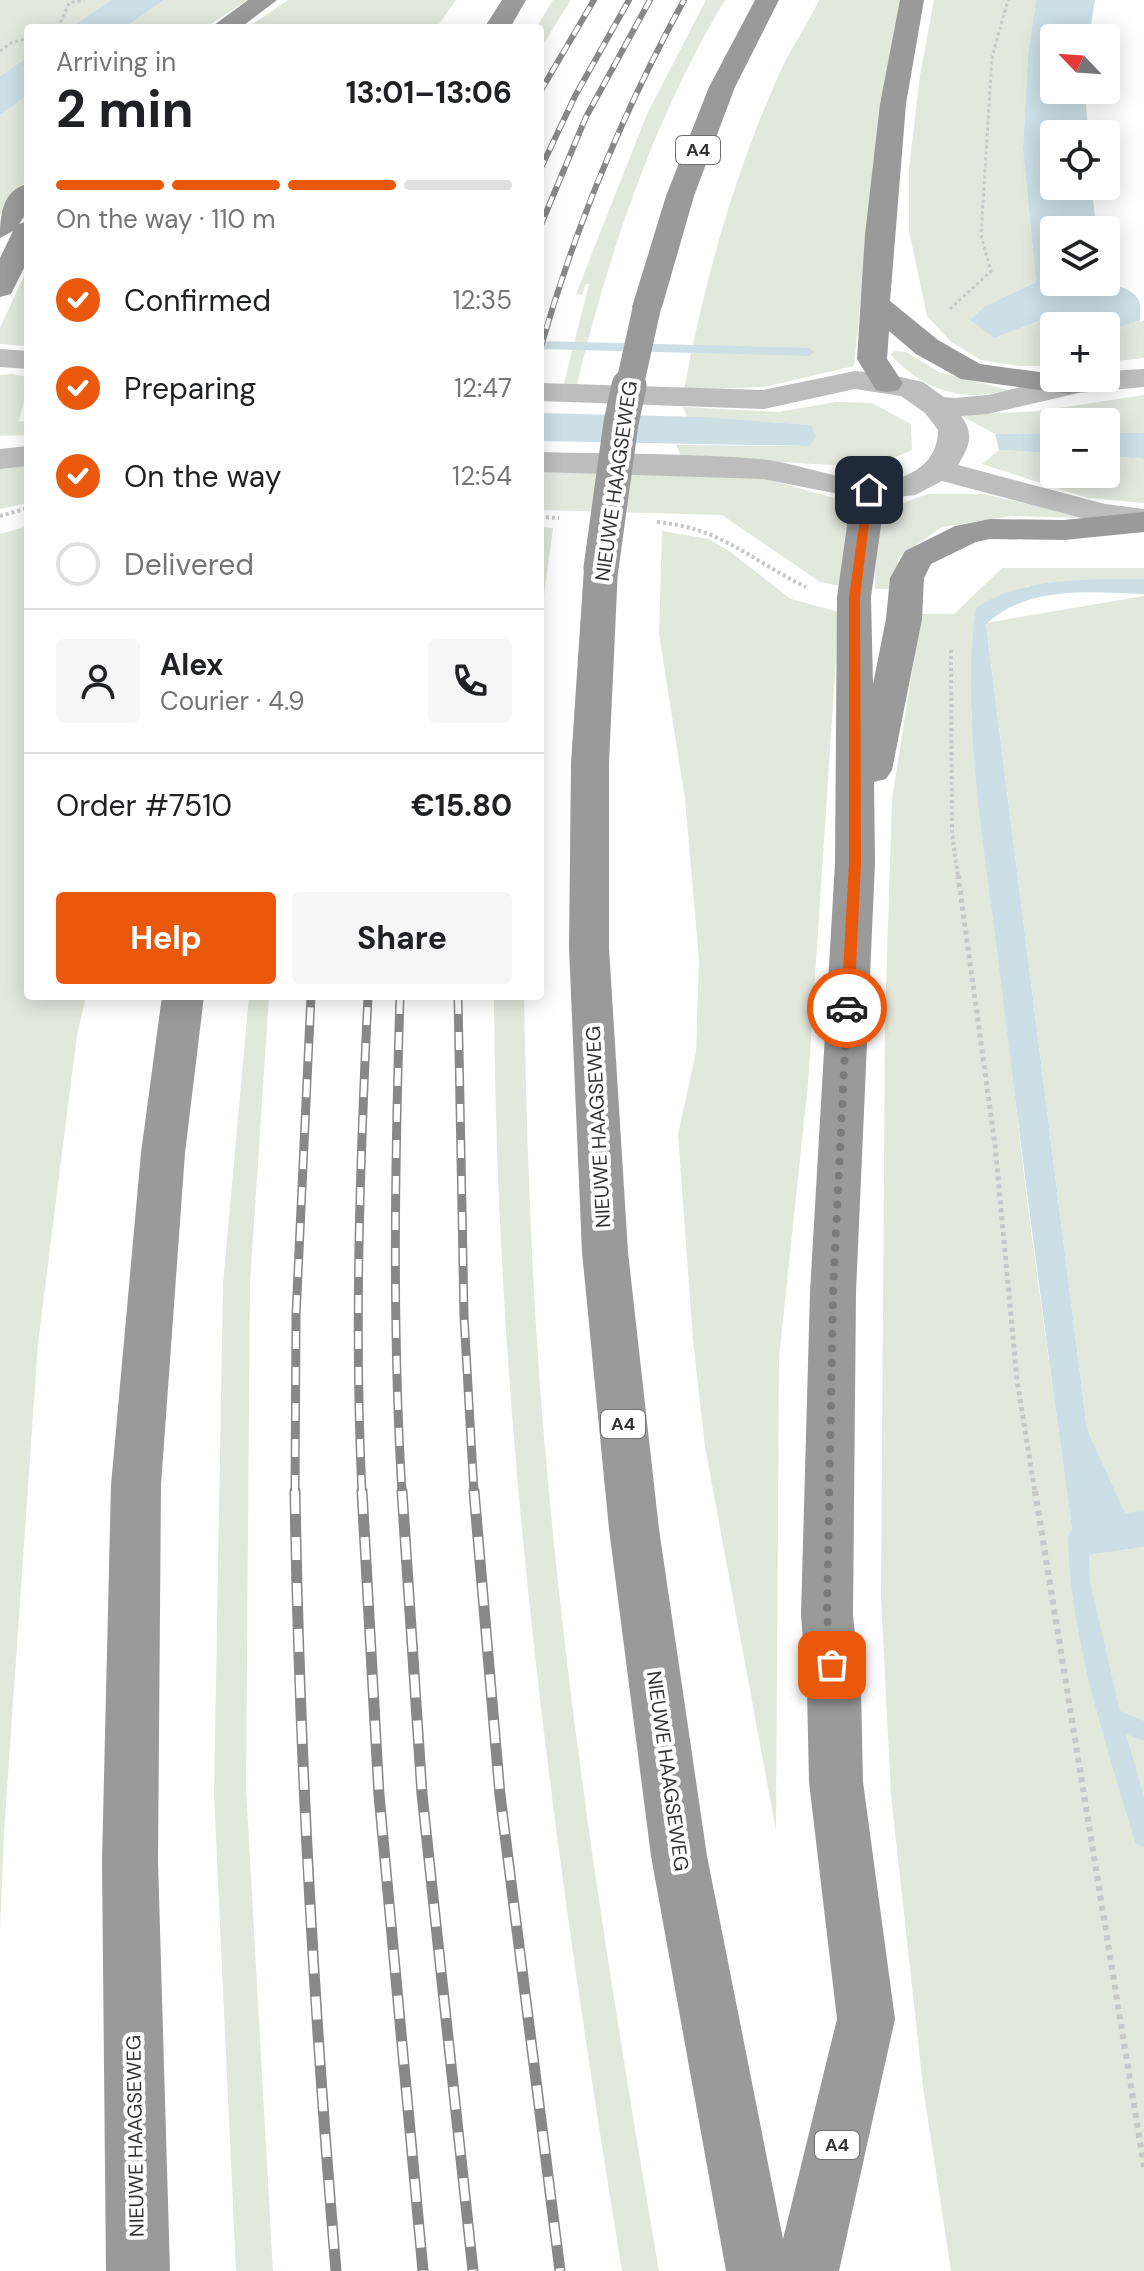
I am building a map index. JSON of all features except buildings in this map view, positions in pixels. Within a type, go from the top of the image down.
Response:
[{"type":"highway","points":[[229,24],[265,0]]},
{"type":"highway","points":[[499,24],[514,0]]},
{"type":"highway","name":"NIEUWE HAAGSEWEG","points":[[758,2271],[679,1856],[634,1529],[605,1252],[589,948],[590,763],[601,568],[621,423],[647,307],[680,196],[722,87],[767,0]]},
{"type":"highway","points":[[887,383],[872,359],[875,304],[893,104],[912,0]]},
{"type":"highway","points":[[0,229],[24,197]]},
{"type":"highway","points":[[0,288],[24,238]]},
{"type":"highway","points":[[875,304],[927,347],[972,372],[1040,381]]},
{"type":"highway","name":"A4","points":[[807,2271],[866,2019],[836,1782],[834,1691],[827,1615],[833,1292],[855,863],[854,597],[869,490]]},
{"type":"highway","name":"A4","points":[[855,863],[904,619],[907,578],[917,558],[967,533],[990,529],[1064,530],[1144,521]]},
{"type":"highway","name":"NIEUWE HAAGSEWEG","points":[[138,2271],[130,1861],[136,1485],[163,1153],[182,1000]]},
{"type":"main road","points":[[0,358],[24,360]]},
{"type":"main road","points":[[1120,380],[1144,378]]},
{"type":"main road","points":[[544,392],[764,400],[855,380],[912,389],[936,406],[954,429],[952,449],[938,470],[903,488],[869,490],[763,469],[544,462]]},
{"type":"main road","points":[[936,406],[956,408],[1012,401],[1044,392]]},
{"type":"main road","points":[[0,459],[24,456]]},
{"type":"main road","points":[[938,470],[1104,514],[1144,521]]},
{"type":"path","points":[[60,24],[69,3],[84,0]]},
{"type":"path","points":[[927,347],[944,315],[991,271],[981,235],[992,57],[1008,0]]},
{"type":"path","points":[[0,51],[24,39]]},
{"type":"path","points":[[0,516],[24,509]]},
{"type":"path","points":[[951,645],[952,833],[995,1145],[1017,1380],[1144,2167]]},
{"type":"shaded area","points":[[0,0],[111,0],[76,24],[24,24],[24,60],[0,76]]},
{"type":"shaded area","points":[[111,0],[164,0],[130,24],[76,24]]},
{"type":"shaded area","points":[[164,0],[247,0],[211,24],[130,24]]},
{"type":"shaded area","points":[[288,0],[456,0],[439,24],[253,24]]},
{"type":"shaded area","points":[[553,0],[571,0],[544,43],[544,24],[538,24]]},
{"type":"shaded area","points":[[706,0],[725,0],[676,92],[636,188],[603,288],[576,388],[563,387],[589,284],[586,284],[582,295],[576,294],[647,114]]},
{"type":"shaded area","points":[[819,0],[904,0],[865,258],[854,366],[764,387],[684,390],[711,267],[735,187],[781,70]]},
{"type":"shaded area","points":[[934,0],[1036,0],[1028,53],[1023,149],[1036,282],[985,306],[995,338],[1040,320],[1040,366],[981,360],[951,342],[927,316],[909,231],[909,169],[920,75]]},
{"type":"shaded area","points":[[1036,0],[1095,0],[1091,24],[1040,24],[1040,104],[1086,104],[1087,120],[1040,120],[1040,200],[1093,200],[1095,216],[1040,216],[1040,296],[1120,296],[1120,287],[1134,294],[1139,301],[1140,321],[1120,326],[1120,312],[1040,312],[1040,320],[995,338],[970,320],[985,306],[1036,282],[1023,149],[1028,53]]},
{"type":"shaded area","points":[[24,60],[24,98],[0,115],[0,76]]},
{"type":"shaded area","points":[[24,98],[24,183],[0,215],[0,115]]},
{"type":"shaded area","points":[[24,276],[24,346],[0,344],[0,328]]},
{"type":"shaded area","points":[[1144,321],[1144,358],[1120,361],[1120,325]]},
{"type":"shaded area","points":[[906,352],[939,372],[1008,390],[975,395],[944,390],[916,377],[890,354]]},
{"type":"shaded area","points":[[0,375],[24,376],[24,401],[19,421],[24,422],[24,435],[0,436]]},
{"type":"shaded area","points":[[1144,395],[1144,433],[1120,432],[1120,408],[1059,408]]},
{"type":"shaded area","points":[[836,402],[872,403],[911,424],[912,450],[874,466],[847,466],[681,456],[676,445],[810,446],[811,425],[687,417],[683,407],[779,412]]},
{"type":"shaded area","points":[[1039,411],[1040,433],[995,434],[960,415]]},
{"type":"shaded area","points":[[544,413],[701,417],[811,425],[816,436],[810,446],[544,441]]},
{"type":"shaded area","points":[[1120,432],[1144,433],[1144,459],[1120,457]]},
{"type":"shaded area","points":[[1040,433],[1040,452],[999,450],[995,434]]},
{"type":"shaded area","points":[[999,450],[1040,452],[1040,483],[982,464]]},
{"type":"shaded area","points":[[1120,457],[1144,459],[1144,503],[1088,498],[1057,488],[1120,488]]},
{"type":"shaded area","points":[[24,465],[24,504],[0,509],[0,467]]},
{"type":"shaded area","points":[[544,468],[752,475],[848,502],[845,587],[820,582],[722,515],[544,510]]},
{"type":"shaded area","points":[[928,494],[983,494],[1090,518],[1011,516],[942,527],[899,557],[892,589],[875,589],[878,526],[893,509]]},
{"type":"shaded area","points":[[24,527],[24,1000],[85,1000],[77,1035],[38,1343],[4,1832],[0,1932],[0,534]]},
{"type":"shaded area","points":[[544,527],[553,528],[544,595]]},
{"type":"shaded area","points":[[662,531],[709,539],[791,599],[839,612],[808,1084],[779,1358],[776,1831],[705,1447],[693,1340],[678,1134],[696,1052],[699,959],[685,799],[659,634]]},
{"type":"shaded area","points":[[1002,568],[1144,568],[1144,579],[1027,586],[976,608],[971,715],[1028,1209],[1076,1557],[1144,1547],[1144,2271],[951,2271],[923,2087],[891,1795],[881,1597],[885,1019],[892,799],[921,614],[954,614]]},
{"type":"shaded area","points":[[1144,579],[1144,594],[1082,592],[1041,597],[1003,611],[986,624],[1087,1429],[1125,1513],[1144,1511],[1144,1547],[1076,1557],[981,828],[973,737],[972,649],[976,608],[994,598],[1014,590],[1057,582]]},
{"type":"shaded area","points":[[1144,596],[1144,1511],[1125,1514],[1087,1429],[986,623]]},
{"type":"shaded area","points":[[249,1000],[269,1000],[250,1283],[246,1787],[273,2271],[236,2271],[214,1795],[223,1284]]},
{"type":"shaded area","points":[[494,1000],[524,1000],[535,1306],[543,1430],[559,1590],[596,1883],[659,2271],[622,2271],[573,1954],[533,1636],[517,1476],[497,1156]]},
{"type":"waterway","points":[[544,345],[809,352]]},
{"type":"waterway","points":[[1078,1537],[1079,1582],[1110,1717]]},
{"type":"waterway","points":[[1110,1717],[1144,1731]]},
{"type":"waterway","points":[[1110,1717],[1144,1836]]},
{"type":"railway","points":[[544,85],[594,0]]},
{"type":"railway","points":[[544,162],[575,96],[629,0]]},
{"type":"railway","points":[[544,217],[586,117],[650,0]]},
{"type":"railway","points":[[544,337],[602,171],[684,0]]},
{"type":"railway","points":[[295,1491],[296,1315],[311,1000]]},
{"type":"railway","points":[[362,1493],[358,1369],[359,1245],[368,1000]]},
{"type":"railway","points":[[400,1000],[395,1245],[402,1493]]},
{"type":"railway","points":[[458,1000],[464,1316],[474,1493]]},
{"type":"railway","points":[[295,1491],[309,1881],[336,2271]]},
{"type":"railway","points":[[362,1491],[379,1795],[423,2271]]},
{"type":"railway","points":[[402,1491],[422,1794],[473,2271]]},
{"type":"railway","points":[[474,1491],[500,1795],[560,2271]]},
{"type":"way so far","points":[[832,1665],[827,1615],[833,1292],[847,1008]]},
{"type":"route","points":[[847,1008],[855,863],[854,597],[869,490]]}]
